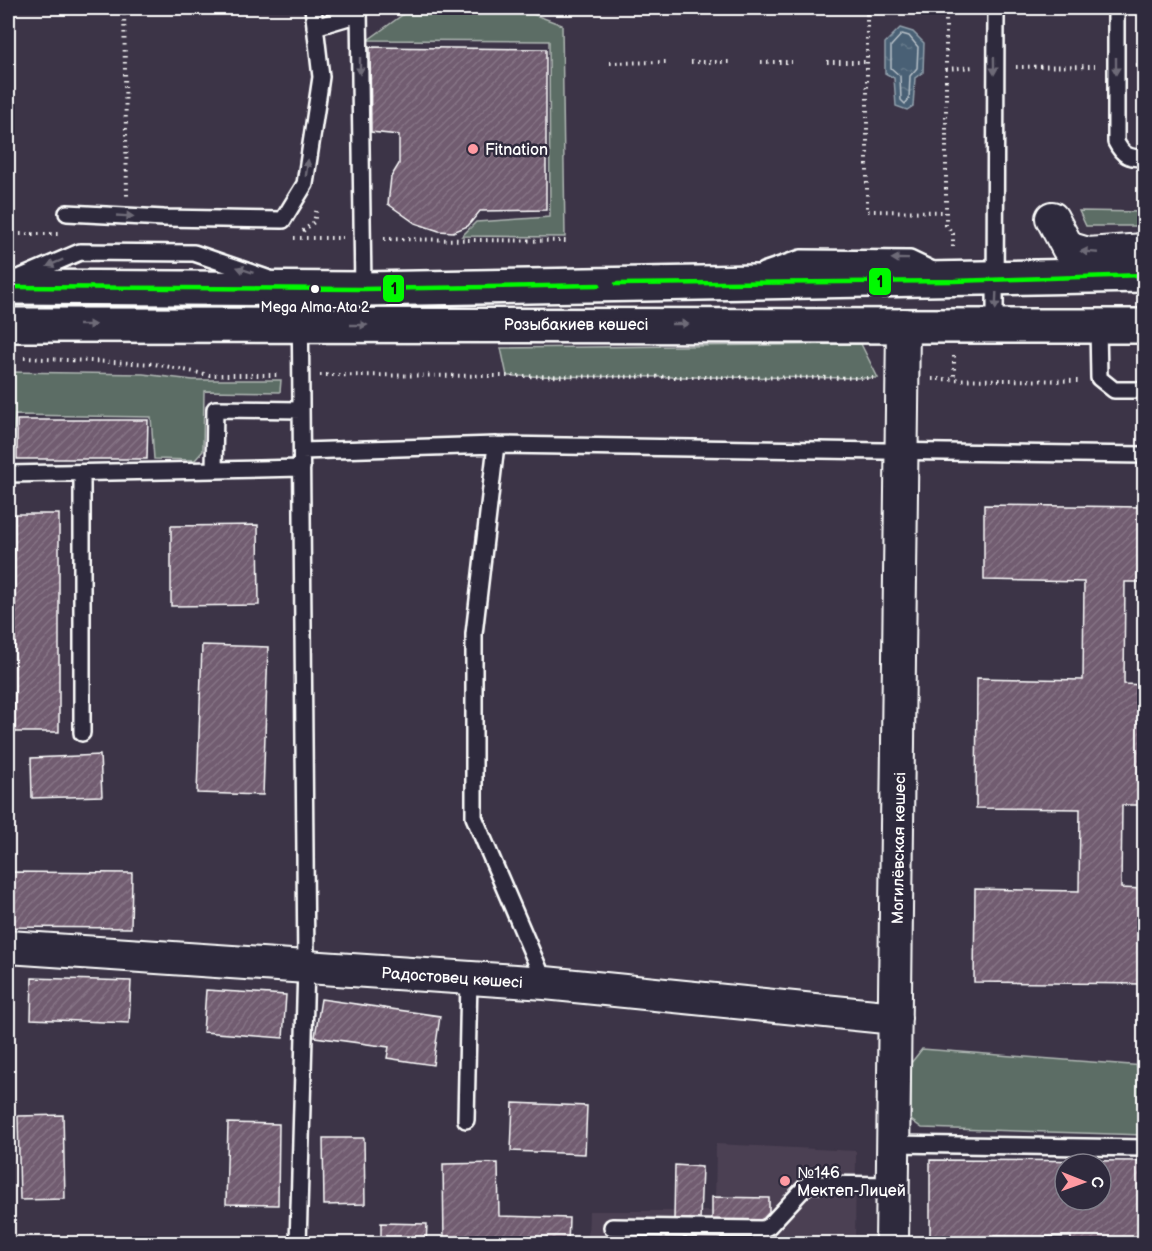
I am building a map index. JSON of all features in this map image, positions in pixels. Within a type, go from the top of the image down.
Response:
[{"type":"main road","points":[[8,287],[363,289],[728,284],[954,267],[997,279],[1144,275]]},
{"type":"main road","name":"Розыбакиев көшесі","points":[[8,325],[995,324],[1144,326]]},
{"type":"street","points":[[1052,218],[1068,248],[1089,254],[1144,250]]},
{"type":"street","name":"Могилёвская көшесі","points":[[892,1244],[903,325]]},
{"type":"street","name":"Радостовец көшесі","points":[[8,947],[545,983],[895,1018]]},
{"type":"lane","points":[[67,213],[283,220],[305,184],[321,77],[313,8]]},
{"type":"lane","points":[[995,324],[997,279],[994,67],[996,8]]},
{"type":"lane","points":[[1116,8],[1116,142],[1121,152],[1130,158],[1144,158]]},
{"type":"lane","points":[[315,27],[359,11],[363,289]]},
{"type":"lane","points":[[8,282],[80,252],[195,253],[300,289],[306,967],[298,1244]]},
{"type":"lane","points":[[1098,326],[1100,378],[1114,390],[1144,390]]},
{"type":"lane","points":[[214,470],[215,409],[301,410]]},
{"type":"lane","points":[[302,451],[496,445],[1144,455]]},
{"type":"lane","points":[[496,445],[474,634],[474,817],[545,983]]},
{"type":"lane","points":[[8,474],[302,468]]},
{"type":"lane","points":[[82,473],[82,733]]},
{"type":"lane","points":[[466,1120],[469,978]]},
{"type":"lane","points":[[894,1144],[1144,1148]]},
{"type":"lane","points":[[612,1227],[764,1229],[770,1226],[808,1184],[893,1185]]},
{"type":"path","points":[[124,8],[127,216]]},
{"type":"path","points":[[867,8],[867,211],[946,212]]},
{"type":"path","points":[[946,8],[946,225],[953,234],[954,267]]},
{"type":"path","points":[[610,63],[666,62]]},
{"type":"path","points":[[691,62],[731,62]]},
{"type":"path","points":[[761,62],[792,62]]},
{"type":"path","points":[[827,62],[867,62]]},
{"type":"path","points":[[946,69],[1144,65]]},
{"type":"path","points":[[293,238],[566,241]]},
{"type":"path","points":[[954,349],[954,379]]},
{"type":"path","points":[[19,357],[154,364],[209,375],[1081,381]]},
{"type":"shaded area","name":"№146 Мектеп-Лицей","points":[[716,1144],[856,1151],[855,1243],[588,1244],[589,1211],[715,1211]]},
{"type":"green space","points":[[412,8],[517,8],[562,25],[565,237],[462,236],[476,222],[550,217],[549,41],[368,40]]},
{"type":"green space","points":[[1079,211],[1144,212],[1144,226],[1086,226]]},
{"type":"green space","points":[[861,344],[878,378],[507,376],[501,348]]},
{"type":"green space","points":[[8,372],[143,374],[193,380],[281,380],[280,392],[204,391],[203,451],[195,460],[154,459],[151,417],[15,415],[12,458],[8,458]]},
{"type":"green space","points":[[922,1049],[1144,1066],[1144,1135],[922,1128],[911,1120],[911,1063]]},
{"type":"water","points":[[900,28],[913,32],[924,43],[923,72],[915,78],[913,106],[907,110],[896,106],[894,78],[885,73],[885,43]]},
{"type":"building","name":"Fitnation","points":[[370,47],[546,49],[546,210],[480,211],[468,226],[453,232],[439,231],[415,223],[388,204],[391,177],[399,164],[399,135],[371,132]]},
{"type":"building","points":[[17,420],[148,420],[147,459],[17,459]]},
{"type":"building","points":[[984,505],[1144,507],[1144,582],[1125,582],[1124,684],[1144,685],[1144,805],[1122,805],[1121,888],[1144,889],[1144,984],[974,982],[975,889],[1079,891],[1080,809],[976,808],[977,678],[1083,680],[1084,582],[984,580]]},
{"type":"building","points":[[15,514],[59,514],[59,732],[15,732]]},
{"type":"building","points":[[258,525],[259,605],[171,606],[171,526]]},
{"type":"building","points":[[202,645],[268,647],[263,795],[197,793]]},
{"type":"building","points":[[100,755],[102,796],[32,798],[31,758]]},
{"type":"building","points":[[8,872],[132,873],[131,928],[8,927]]},
{"type":"building","points":[[32,978],[131,981],[129,1023],[31,1019]]},
{"type":"building","points":[[206,990],[286,995],[283,1038],[203,1032]]},
{"type":"building","points":[[321,999],[440,1016],[433,1065],[387,1058],[389,1047],[315,1037]]},
{"type":"building","points":[[513,1103],[587,1106],[585,1154],[511,1151]]},
{"type":"building","points":[[63,1115],[65,1199],[20,1200],[18,1116]]},
{"type":"building","points":[[228,1123],[279,1124],[278,1205],[226,1204]]},
{"type":"building","points":[[323,1138],[364,1138],[365,1204],[324,1205]]},
{"type":"building","points":[[930,1160],[1053,1161],[1053,1212],[1113,1212],[1113,1161],[1144,1161],[1144,1244],[1071,1244],[1071,1237],[994,1236],[994,1244],[930,1244]]},
{"type":"building","points":[[498,1163],[499,1216],[569,1218],[568,1244],[444,1244],[443,1164]]},
{"type":"building","points":[[675,1165],[702,1167],[700,1220],[674,1219]]},
{"type":"building","points":[[712,1197],[769,1198],[769,1220],[712,1220]]},
{"type":"building","points":[[381,1223],[427,1224],[426,1244],[381,1244]]},
{"type":"transit line","name":"1","points":[[616,284],[954,281],[1144,275]]},
{"type":"transit line","name":"1","points":[[8,287],[363,289],[599,285]]},
{"type":"place","name":"Fitnation","points":[[473,149]]},
{"type":"place","name":"Mega Alma-Ata 2","points":[[315,289]]},
{"type":"place","name":"№146 Мектеп-Лицей","points":[[785,1181]]}]
